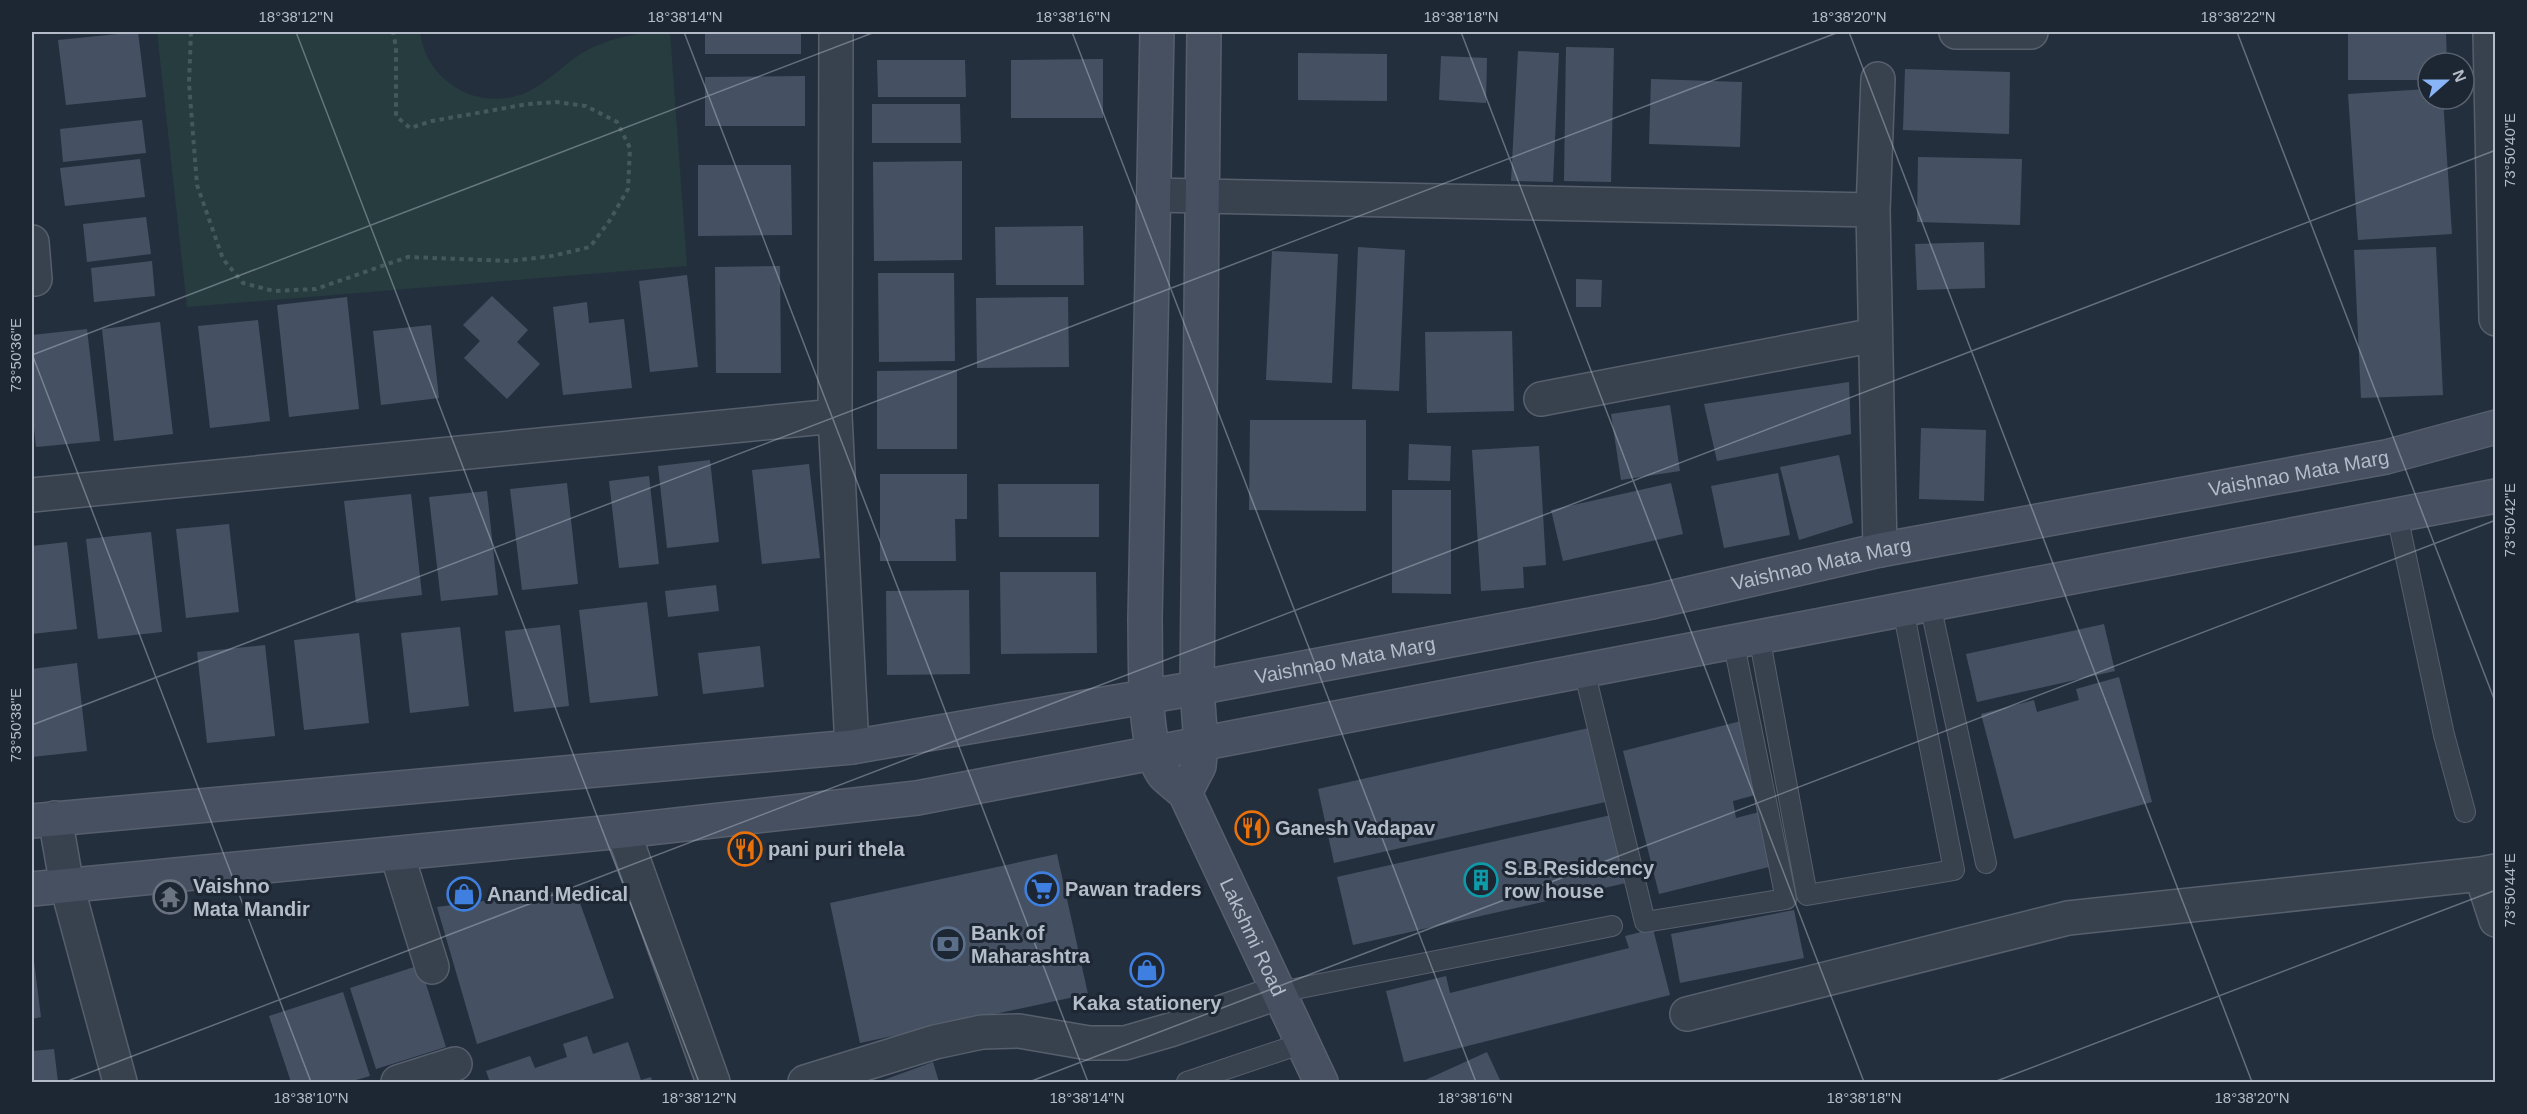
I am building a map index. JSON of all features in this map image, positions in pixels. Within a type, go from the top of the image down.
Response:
[{"type":"main road","points":[[1153,753],[1147,697],[1145,609],[1157,32]]},
{"type":"main road","points":[[1185,793],[1199,766],[1201,745],[1197,688],[1200,197],[1204,32]]},
{"type":"main road","name":"Vaishnao Mata Marg","points":[[43,819],[852,747],[1197,688],[1652,603],[1880,550],[2386,456],[2496,428]]},
{"type":"main road","points":[[32,889],[623,831],[917,798],[2496,496]]},
{"type":"main road","name":"Lakshmi Road","points":[[1153,753],[1163,774],[1185,793],[1322,1083]]},
{"type":"street","points":[[836,32],[835,416],[852,747]]},
{"type":"street","points":[[1956,32],[2031,32]]},
{"type":"street","points":[[2490,32],[2493,77],[2496,319]]},
{"type":"street","points":[[1878,79],[1873,210],[1880,550]]},
{"type":"street","points":[[1154,195],[1873,210]]},
{"type":"street","points":[[32,242],[34,279]]},
{"type":"street","points":[[1541,399],[1875,335]]},
{"type":"street","points":[[32,495],[835,416]]},
{"type":"street","points":[[43,819],[67,886],[120,1083]]},
{"type":"street","points":[[623,831],[713,1083]]},
{"type":"street","points":[[397,854],[432,967]]},
{"type":"street","points":[[1687,1014],[2068,918],[2488,873],[2496,920]]},
{"type":"street","points":[[805,1083],[935,1042],[982,1032],[1019,1031],[1089,1043],[1125,1043],[1280,992]]},
{"type":"street","points":[[398,1083],[455,1064]]},
{"type":"lane","points":[[2397,515],[2444,735],[2464,812]]},
{"type":"lane","points":[[1746,638],[1806,895],[1954,870],[1917,606]]},
{"type":"lane","points":[[1917,606],[1986,863]]},
{"type":"lane","points":[[1584,670],[1645,922],[1786,899],[1746,638]]},
{"type":"lane","points":[[1280,992],[1612,926]]},
{"type":"lane","points":[[1187,1083],[1304,1043]]},
{"type":"path","points":[[191,32],[189,83],[197,185],[223,259],[243,283],[274,291],[316,289],[408,256],[510,261],[552,256],[590,247],[610,220],[628,189],[630,148],[617,122],[586,106],[556,102],[528,104],[432,121],[410,128],[396,116],[396,47],[393,32]]},
{"type":"green space","points":[[157,32],[420,32],[425,51],[434,67],[446,80],[478,97],[496,99],[515,96],[533,89],[582,53],[608,41],[629,36],[670,32],[687,266],[187,307]]},
{"type":"building","points":[[138,32],[146,97],[66,105],[58,40]]},
{"type":"building","points":[[705,32],[801,32],[801,54],[705,54]]},
{"type":"building","points":[[2348,32],[2446,32],[2447,51],[2416,51],[2416,80],[2348,80]]},
{"type":"building","points":[[1566,47],[1614,48],[1611,182],[1564,181]]},
{"type":"building","points":[[1518,51],[1559,53],[1553,182],[1511,181]]},
{"type":"building","points":[[1298,53],[1387,54],[1387,101],[1298,100]]},
{"type":"building","points":[[1441,56],[1487,58],[1486,103],[1439,100]]},
{"type":"building","points":[[1103,59],[1103,118],[1011,118],[1011,60]]},
{"type":"building","points":[[877,60],[965,60],[966,97],[878,97]]},
{"type":"building","points":[[1905,69],[2010,72],[2009,134],[1903,130]]},
{"type":"building","points":[[805,76],[805,126],[705,126],[705,77]]},
{"type":"building","points":[[1651,79],[1742,82],[1740,147],[1649,144]]},
{"type":"building","points":[[2416,90],[2416,111],[2444,111],[2452,234],[2358,240],[2348,94]]},
{"type":"building","points":[[872,104],[960,104],[961,143],[872,143]]},
{"type":"building","points":[[142,120],[146,153],[63,162],[60,129]]},
{"type":"building","points":[[1918,157],[2022,159],[2020,225],[1917,222]]},
{"type":"building","points":[[140,159],[145,197],[65,206],[60,168]]},
{"type":"building","points":[[962,161],[962,260],[874,261],[873,162]]},
{"type":"building","points":[[698,165],[791,165],[792,235],[698,236]]},
{"type":"building","points":[[146,217],[151,254],[87,262],[83,224]]},
{"type":"building","points":[[1083,226],[1084,285],[996,285],[995,227]]},
{"type":"building","points":[[1984,242],[1985,288],[1917,290],[1915,244]]},
{"type":"building","points":[[1358,247],[1405,250],[1399,391],[1352,389]]},
{"type":"building","points":[[2436,247],[2443,395],[2361,398],[2354,250]]},
{"type":"building","points":[[1272,251],[1338,254],[1332,383],[1266,380]]},
{"type":"building","points":[[152,261],[155,296],[94,302],[91,268]]},
{"type":"building","points":[[780,266],[781,373],[716,373],[715,267]]},
{"type":"building","points":[[878,273],[954,273],[955,361],[879,362]]},
{"type":"building","points":[[687,275],[698,367],[650,372],[639,281]]},
{"type":"building","points":[[1576,279],[1602,280],[1601,307],[1576,307]]},
{"type":"building","points":[[492,296],[528,330],[517,342],[540,364],[507,399],[464,358],[480,341],[463,325]]},
{"type":"building","points":[[347,297],[359,409],[289,417],[277,305]]},
{"type":"building","points":[[1068,297],[1069,367],[977,368],[976,298]]},
{"type":"building","points":[[587,302],[589,323],[624,319],[632,388],[563,395],[553,307]]},
{"type":"building","points":[[258,320],[270,421],[210,428],[198,326]]},
{"type":"building","points":[[160,322],[173,434],[114,441],[102,329]]},
{"type":"building","points":[[431,325],[439,398],[381,405],[373,331]]},
{"type":"building","points":[[87,329],[100,441],[36,447],[32,410],[32,335]]},
{"type":"building","points":[[1512,331],[1514,411],[1427,413],[1425,332]]},
{"type":"building","points":[[957,370],[957,449],[877,449],[877,371]]},
{"type":"building","points":[[1849,382],[1851,434],[1717,461],[1704,404]]},
{"type":"building","points":[[1670,405],[1680,471],[1621,480],[1611,414]]},
{"type":"building","points":[[1250,420],[1366,420],[1366,511],[1249,510]]},
{"type":"building","points":[[1921,428],[1986,430],[1984,501],[1919,499]]},
{"type":"building","points":[[1409,444],[1451,446],[1450,481],[1408,480]]},
{"type":"building","points":[[1539,446],[1546,565],[1523,567],[1524,588],[1481,591],[1472,450]]},
{"type":"building","points":[[1839,455],[1853,523],[1799,540],[1780,467]]},
{"type":"building","points":[[710,460],[719,542],[667,548],[658,466]]},
{"type":"building","points":[[809,464],[820,558],[762,564],[752,470]]},
{"type":"building","points":[[1778,473],[1790,535],[1724,548],[1711,486]]},
{"type":"building","points":[[880,474],[967,474],[967,519],[955,519],[956,561],[880,561]]},
{"type":"building","points":[[649,476],[659,564],[619,568],[609,481]]},
{"type":"building","points":[[567,483],[578,584],[522,590],[510,489]]},
{"type":"building","points":[[1671,483],[1683,534],[1563,561],[1551,510]]},
{"type":"building","points":[[998,484],[1099,484],[1099,537],[999,537]]},
{"type":"building","points":[[1392,490],[1451,490],[1451,594],[1392,593]]},
{"type":"building","points":[[487,491],[498,595],[441,601],[429,497]]},
{"type":"building","points":[[411,494],[422,595],[356,603],[344,501]]},
{"type":"building","points":[[229,524],[239,612],[186,618],[176,529]]},
{"type":"building","points":[[151,532],[162,632],[98,639],[86,539]]},
{"type":"building","points":[[67,542],[77,629],[32,634],[32,546]]},
{"type":"building","points":[[1000,572],[1096,572],[1097,653],[1001,654]]},
{"type":"building","points":[[716,585],[719,611],[668,617],[665,591]]},
{"type":"building","points":[[969,590],[970,674],[887,675],[886,591]]},
{"type":"building","points":[[647,602],[658,696],[590,703],[579,610]]},
{"type":"building","points":[[2104,624],[2115,671],[1977,702],[1966,654]]},
{"type":"building","points":[[560,625],[569,706],[514,712],[505,631]]},
{"type":"building","points":[[460,627],[469,706],[410,713],[401,633]]},
{"type":"building","points":[[359,633],[369,723],[304,730],[294,640]]},
{"type":"building","points":[[265,645],[275,736],[207,743],[197,652]]},
{"type":"building","points":[[760,646],[764,687],[703,694],[698,653]]},
{"type":"building","points":[[77,663],[87,751],[32,757],[32,669]]},
{"type":"building","points":[[2119,677],[2152,802],[2014,839],[1981,714],[2034,700],[2037,712],[2079,700],[2076,689]]},
{"type":"building","points":[[1741,721],[1759,794],[1733,801],[1736,818],[1763,811],[1777,865],[1659,894],[1623,751]]},
{"type":"building","points":[[1593,727],[1610,801],[1334,863],[1318,789]]},
{"type":"building","name":"S.B.Residcency row house","points":[[1611,815],[1626,883],[1353,945],[1337,877]]},
{"type":"building","points":[[1057,854],[1088,994],[860,1043],[830,903]]},
{"type":"building","points":[[575,889],[614,998],[477,1044],[437,907]]},
{"type":"building","points":[[1794,910],[1804,958],[1680,983],[1671,934]]},
{"type":"building","name":"S.B.Residcency row house","points":[[1653,929],[1670,995],[1404,1062],[1386,991],[1446,976],[1450,993],[1629,948],[1625,936]]},
{"type":"building","points":[[32,946],[41,1017],[32,1019]]},
{"type":"building","points":[[420,965],[446,1047],[376,1069],[350,988]]},
{"type":"building","points":[[343,992],[370,1076],[349,1082],[291,1082],[269,1016]]},
{"type":"building","points":[[587,1036],[593,1054],[628,1042],[641,1080],[651,1077],[652,1082],[490,1082],[486,1071],[530,1056],[535,1068],[567,1057],[563,1044]]},
{"type":"building","points":[[54,1049],[58,1082],[32,1082],[32,1051]]},
{"type":"building","points":[[1487,1052],[1501,1082],[1421,1082]]},
{"type":"building","points":[[933,1062],[939,1082],[878,1082]]},
{"type":"place","name":"Ganesh Vadapav","points":[[1252,828]]},
{"type":"place","name":"pani puri thela","points":[[745,849]]},
{"type":"place","name":"S.B.Residcency row house","points":[[1481,880]]},
{"type":"place","name":"Pawan traders","points":[[1042,889]]},
{"type":"place","name":"Anand Medical","points":[[464,894]]},
{"type":"place","name":"Vaishno Mata Mandir","points":[[170,897]]},
{"type":"place","name":"Bank of Maharashtra","points":[[948,944]]},
{"type":"place","name":"Kaka stationery","points":[[1147,970]]}]
